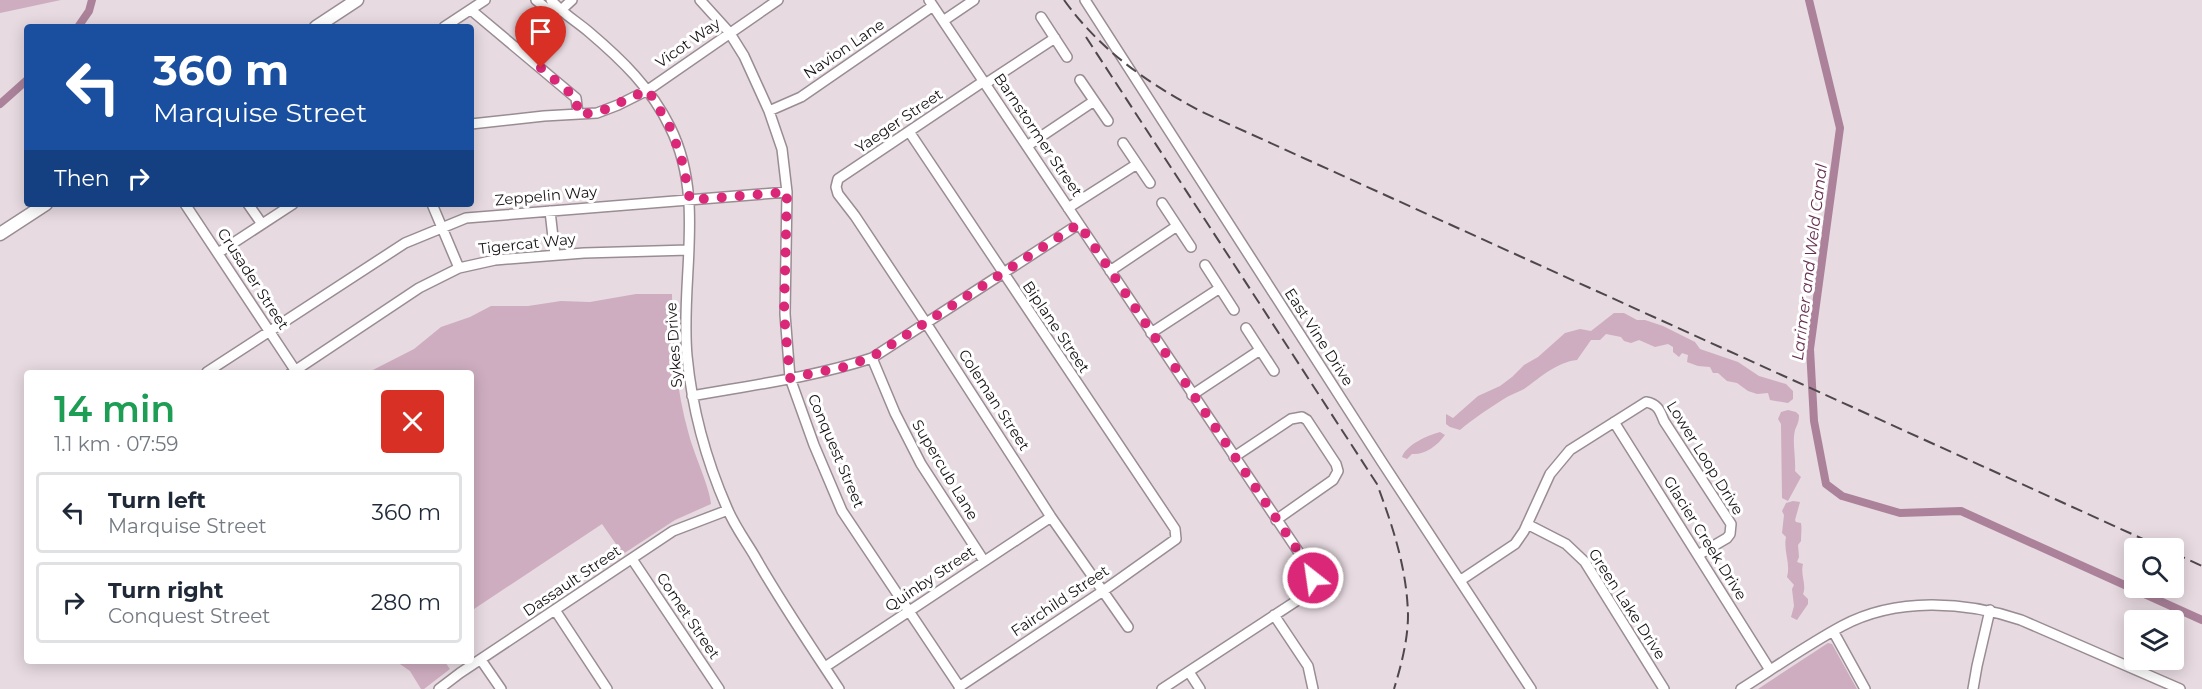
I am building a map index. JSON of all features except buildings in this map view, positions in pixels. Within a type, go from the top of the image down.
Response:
[{"type":"main road","points":[[321,24],[357,0]]},
{"type":"main road","points":[[0,234],[41,207]]},
{"type":"street","points":[[449,24],[485,0]]},
{"type":"street","points":[[536,0],[546,8],[560,11]]},
{"type":"street","points":[[551,0],[560,11]]},
{"type":"street","points":[[560,11],[572,0]]},
{"type":"street","name":"Conquest Street","points":[[700,0],[729,32],[744,56],[769,111],[782,148],[787,192],[784,314],[790,378],[814,445],[842,511],[960,688]]},
{"type":"street","name":"Vicot Way","points":[[474,123],[597,113],[648,90],[729,32],[763,4],[778,0]]},
{"type":"street","points":[[943,21],[974,0]]},
{"type":"street","name":"East Vine Drive","points":[[1086,0],[1376,453],[1531,689]]},
{"type":"street","name":"Barnstormer Street","points":[[931,3],[1310,569],[1313,584],[1310,592],[1162,689]]},
{"type":"street","name":"Navion Lane","points":[[769,111],[801,97],[931,3]]},
{"type":"street","points":[[471,10],[576,98],[578,114]]},
{"type":"street","name":"Sykes Drive","points":[[560,11],[623,61],[648,90],[671,129],[683,164],[690,200],[684,308],[692,396],[705,452],[728,510],[777,596],[839,689]]},
{"type":"street","points":[[1041,17],[1067,57]]},
{"type":"street","name":"Yaeger Street","points":[[836,187],[838,179],[1055,38]]},
{"type":"street","points":[[1080,80],[1108,122]]},
{"type":"street","points":[[1026,146],[1094,101]]},
{"type":"street","name":"Biplane Street","points":[[910,133],[1175,529],[1176,539]]},
{"type":"street","points":[[1123,142],[1150,183]]},
{"type":"street","points":[[1068,208],[1137,164]]},
{"type":"street","name":"Coleman Street","points":[[836,187],[838,194],[926,323],[1051,517],[1128,627]]},
{"type":"street","name":"Zeppelin Way","points":[[210,370],[405,243],[441,226],[466,218],[787,192]]},
{"type":"street","points":[[1162,203],[1191,247]]},
{"type":"street","name":"Crusader Street","points":[[187,207],[269,330],[291,370]]},
{"type":"street","points":[[250,207],[262,224]]},
{"type":"street","points":[[218,253],[288,207]]},
{"type":"street","points":[[433,207],[459,268]]},
{"type":"street","points":[[550,211],[555,255]]},
{"type":"street","points":[[692,396],[844,367],[872,357],[1079,224]]},
{"type":"street","points":[[1110,271],[1177,225]]},
{"type":"street","name":"Tigercat Way","points":[[295,370],[419,288],[459,268],[495,260],[555,255],[689,250]]},
{"type":"street","points":[[1205,265],[1234,310]]},
{"type":"street","points":[[1151,333],[1220,288]]},
{"type":"street","points":[[1246,328],[1274,372]]},
{"type":"street","points":[[1192,395],[1260,350]]},
{"type":"street","name":"Supercub Lane","points":[[872,357],[895,413],[921,464],[984,561]]},
{"type":"street","name":"Lower Loop Drive","points":[[1614,422],[1646,402],[1653,403],[1661,411],[1664,421],[1731,524],[1727,538],[1698,555]]},
{"type":"street","points":[[1234,457],[1291,419],[1302,417],[1307,420],[1338,471],[1333,480],[1276,520]]},
{"type":"street","points":[[1461,580],[1515,544],[1554,467],[1573,449],[1614,422]]},
{"type":"street","name":"Glacier Creek Drive","points":[[1614,422],[1770,670]]},
{"type":"street","name":"Dassault Street","points":[[439,689],[674,531],[728,510]]},
{"type":"street","name":"Quinby Street","points":[[825,667],[1051,517]]},
{"type":"street","name":"Green Lake Drive","points":[[1527,524],[1566,544],[1585,562],[1664,689]]},
{"type":"street","name":"Fairchild Street","points":[[960,688],[1176,539]]},
{"type":"street","name":"Comet Street","points":[[632,559],[718,689]]},
{"type":"street","points":[[1741,689],[1844,625],[1881,612],[1908,607],[1957,605],[1990,610],[2021,620],[2180,689]]},
{"type":"street","points":[[555,610],[607,689]]},
{"type":"street","points":[[1973,689],[1990,610]]},
{"type":"street","points":[[1274,615],[1308,666],[1313,689]]},
{"type":"street","points":[[1833,631],[1865,689]]},
{"type":"street","points":[[481,660],[501,689]]},
{"type":"street","points":[[1189,672],[1200,689]]},
{"type":"shaded area","points":[[0,0],[61,0],[0,13]]},
{"type":"shaded area","points":[[636,294],[672,294],[674,347],[681,400],[689,435],[711,504],[675,520],[623,554],[602,524],[474,609],[474,370],[373,370],[414,349],[441,327],[470,317],[491,306],[528,306],[561,301],[590,302]]},
{"type":"shaded area","points":[[1614,313],[1624,313],[1637,320],[1663,326],[1695,342],[1700,349],[1738,362],[1759,376],[1786,384],[1793,391],[1793,399],[1788,403],[1770,400],[1768,393],[1757,394],[1748,391],[1737,383],[1727,381],[1718,373],[1713,373],[1710,367],[1687,362],[1688,355],[1682,353],[1679,357],[1673,352],[1673,347],[1668,344],[1655,347],[1639,340],[1631,343],[1624,341],[1621,337],[1606,334],[1600,340],[1591,340],[1577,360],[1549,371],[1460,430],[1446,424],[1446,414],[1453,418],[1478,396],[1500,386],[1512,377],[1565,333],[1580,329],[1591,331]]},
{"type":"shaded area","points":[[1788,410],[1799,415],[1794,445],[1795,471],[1801,477],[1788,501],[1782,498],[1781,424],[1778,419],[1781,412]]},
{"type":"shaded area","points":[[1440,432],[1445,435],[1430,449],[1412,454],[1407,459],[1402,457],[1408,448]]},
{"type":"shaded area","points":[[1800,502],[1795,520],[1801,523],[1801,541],[1798,545],[1797,562],[1803,564],[1803,594],[1808,599],[1808,604],[1797,620],[1791,617],[1794,606],[1792,589],[1794,585],[1787,577],[1786,537],[1782,533],[1784,515],[1782,511],[1786,503]]},
{"type":"shaded area","points":[[1828,643],[1832,644],[1857,689],[1758,689]]},
{"type":"shaded area","points":[[400,664],[446,664],[450,669],[424,689],[421,689],[410,671]]},
{"type":"waterway","points":[[80,24],[89,11],[92,0]]},
{"type":"waterway","name":"Larimer and Weld Canal","points":[[1809,0],[1840,128],[1810,349],[1814,421],[1826,484],[1842,496],[1900,513],[1961,511],[2202,620]]},
{"type":"waterway","points":[[0,104],[24,83]]},
{"type":"railway","points":[[1064,0],[1093,34],[1125,63],[1200,111],[2141,538]]},
{"type":"railway","points":[[1086,37],[1377,484],[1398,548],[1407,598],[1407,634],[1394,689]]},
{"type":"railway","points":[[2184,558],[2202,566]]},
{"type":"route","points":[[541,68],[576,98],[578,114],[597,113],[648,90],[671,129],[683,164],[690,200],[787,192],[784,314],[790,378],[844,367],[872,357],[1079,224],[1310,569],[1313,578]]}]
